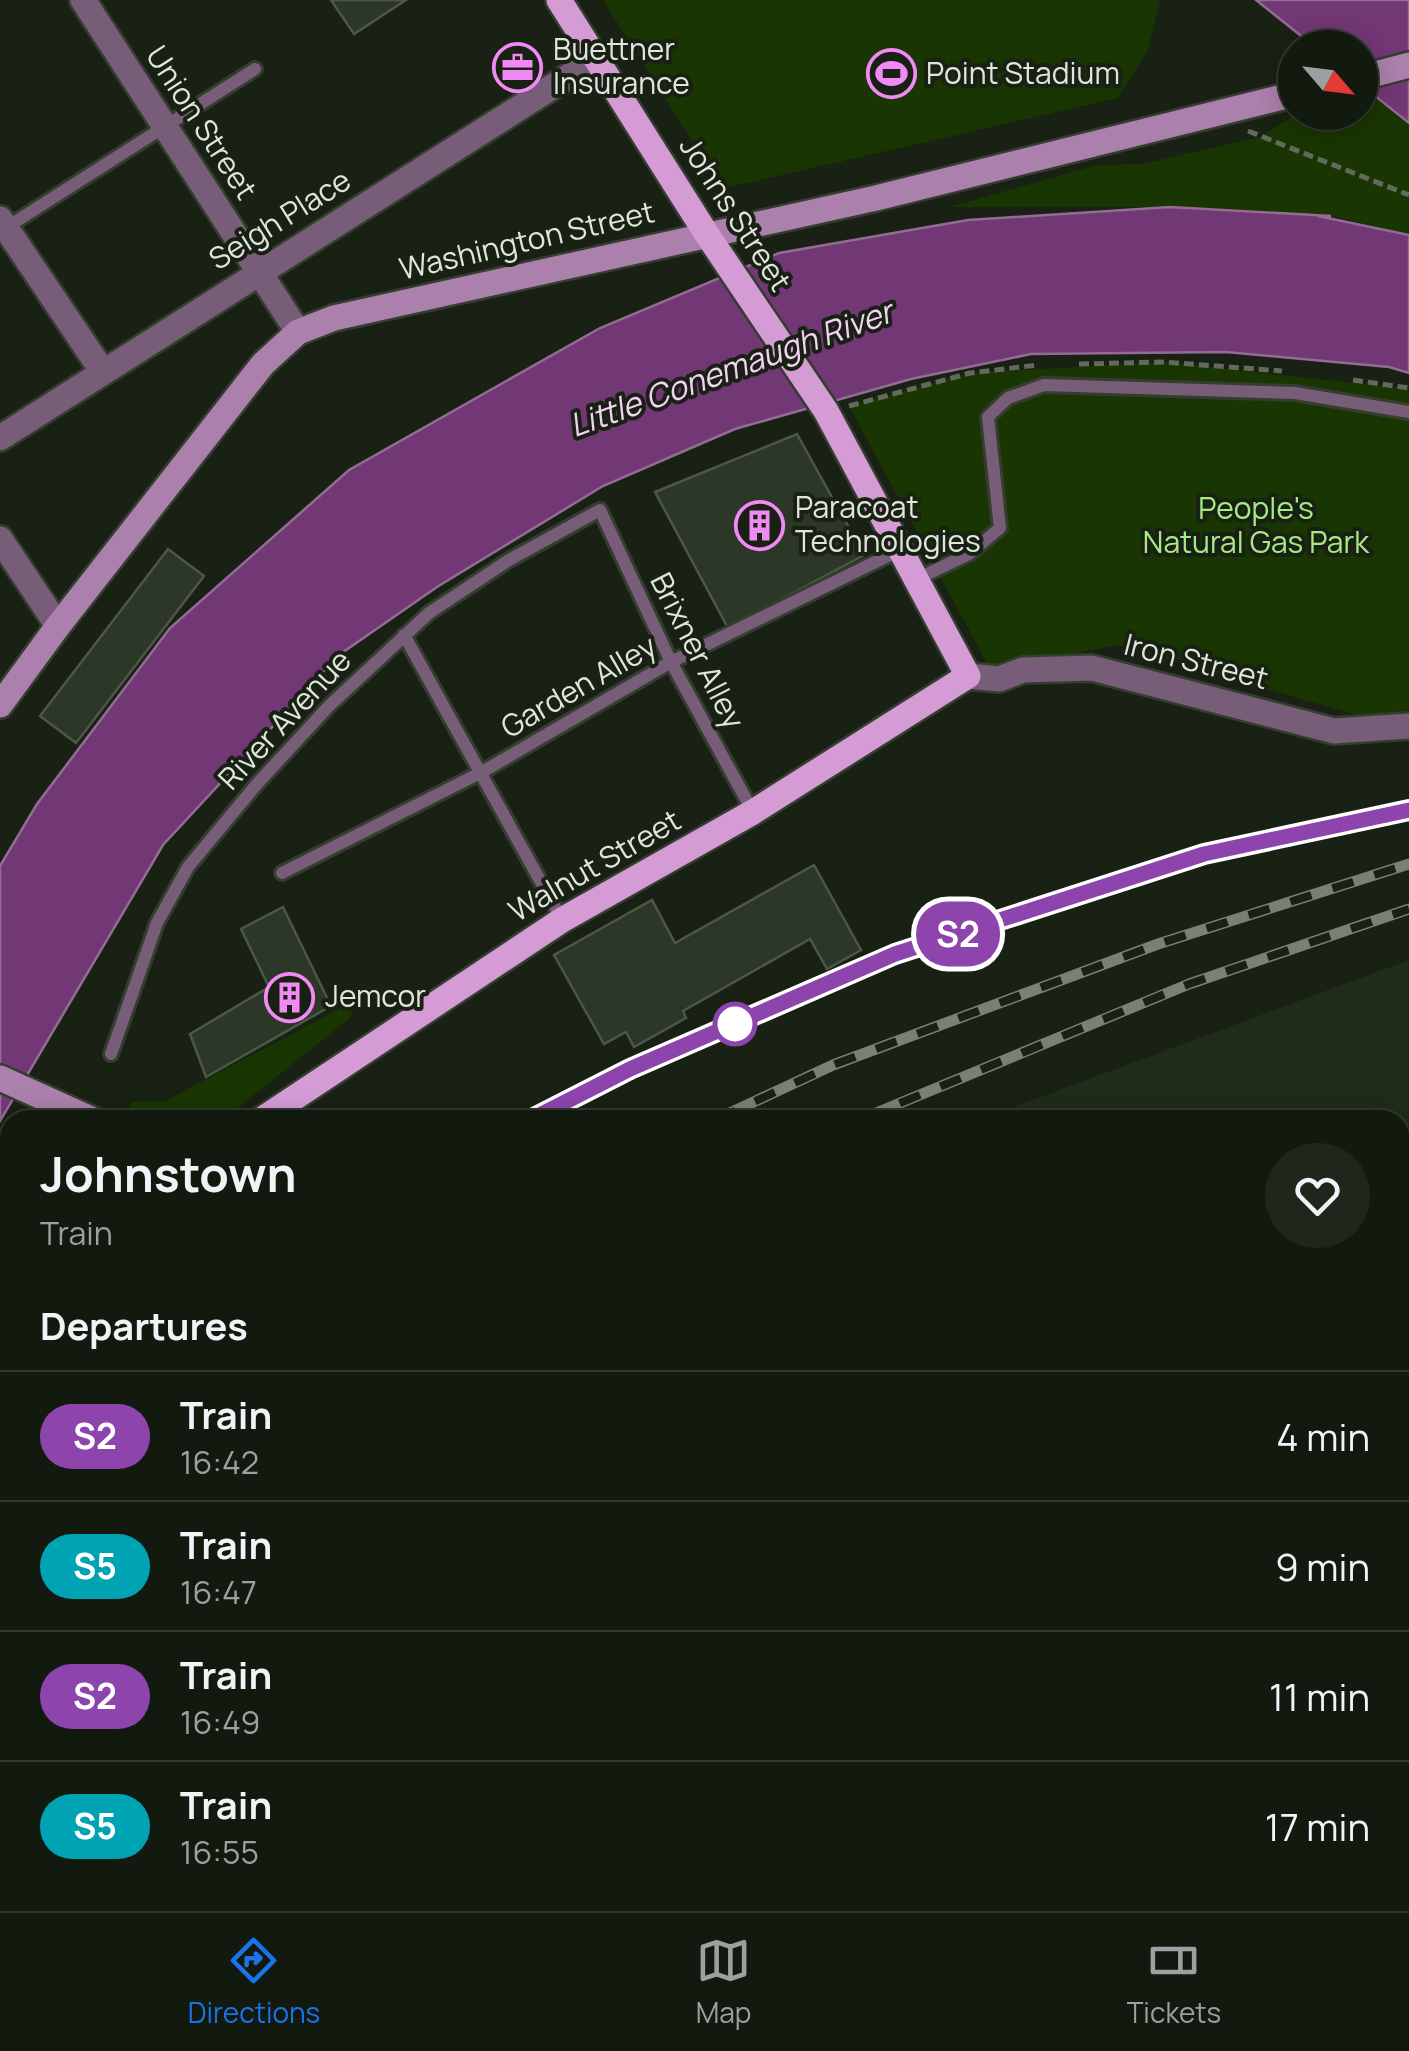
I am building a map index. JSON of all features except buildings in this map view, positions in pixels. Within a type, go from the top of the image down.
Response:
[{"type":"main road","name":"Johns Street","points":[[559,0],[706,233],[822,406],[968,676]]},
{"type":"main road","points":[[1378,73],[1409,65]]},
{"type":"main road","name":"Washington Street","points":[[0,705],[263,364],[298,332],[334,318],[876,198],[1278,98]]},
{"type":"main road","name":"Walnut Street","points":[[276,1110],[562,920],[753,812],[968,676]]},
{"type":"main road","points":[[0,1078],[70,1110]]},
{"type":"street","name":"Union Street","points":[[83,0],[298,332]]},
{"type":"street","name":"Seigh Place","points":[[0,438],[596,59]]},
{"type":"street","points":[[2,227],[103,372]]},
{"type":"street","points":[[0,539],[58,626]]},
{"type":"street","name":"Iron Street","points":[[968,676],[1000,679],[1024,670],[1092,668],[1334,730],[1409,726]]},
{"type":"lane","points":[[2,227],[255,68]]},
{"type":"lane","points":[[917,579],[969,554],[1000,528],[988,417],[1008,398],[1044,385],[1295,392],[1409,412]]},
{"type":"lane","name":"River Avenue","points":[[111,1054],[157,923],[188,867],[318,717],[429,613],[508,560],[600,510]]},
{"type":"lane","name":"Brixner Alley","points":[[600,510],[671,662],[753,812]]},
{"type":"lane","name":"Garden Alley","points":[[282,872],[482,772],[671,662],[902,549]]},
{"type":"lane","points":[[404,635],[562,920]]},
{"type":"path","points":[[1208,116],[1409,195]]},
{"type":"shaded area","points":[[1409,960],[1409,1110],[1005,1110]]},
{"type":"green space","name":"Point Stadium","points":[[603,0],[1160,0],[1148,50],[1118,98],[729,187],[714,176]]},
{"type":"green space","points":[[1378,99],[1409,123],[1409,235],[1331,216],[1170,207],[949,207],[1097,165],[1143,164],[1259,137],[1278,126],[1278,130],[1378,130]]},
{"type":"green space","name":"People's Natural Gas Park","points":[[1164,362],[1409,389],[1409,710],[1363,717],[1117,645],[991,671],[849,406],[970,373]]},
{"type":"green space","points":[[347,1005],[352,1013],[235,1110],[130,1110],[131,1102],[165,1101]]},
{"type":"water","points":[[1256,0],[1409,0],[1409,123],[1378,98],[1378,30],[1294,30]]},
{"type":"water","name":"Little Conemaugh River","points":[[1170,207],[1331,216],[1318,216],[1409,235],[1409,373],[1389,367],[1226,352],[1031,354],[911,379],[735,429],[603,486],[437,587],[339,655],[163,845],[6,1110],[0,1110],[0,866],[37,804],[170,628],[349,470],[600,328],[779,253],[968,220]]},
{"type":"railway","points":[[550,1110],[630,1069],[895,954],[1204,854],[1409,810]]},
{"type":"railway","points":[[736,1110],[833,1065],[1158,944],[1409,864]]},
{"type":"railway","points":[[883,1110],[1189,984],[1409,909]]},
{"type":"train","name":"S2","points":[[550,1110],[630,1069],[895,954],[1204,854],[1409,810]]},
{"type":"place","name":"Buettner Insurance","points":[[518,67]]},
{"type":"place","name":"Point Stadium","points":[[891,74]]},
{"type":"place","name":"Paracoat Technologies","points":[[760,525]]},
{"type":"place","name":"Jemcor","points":[[290,997]]}]
